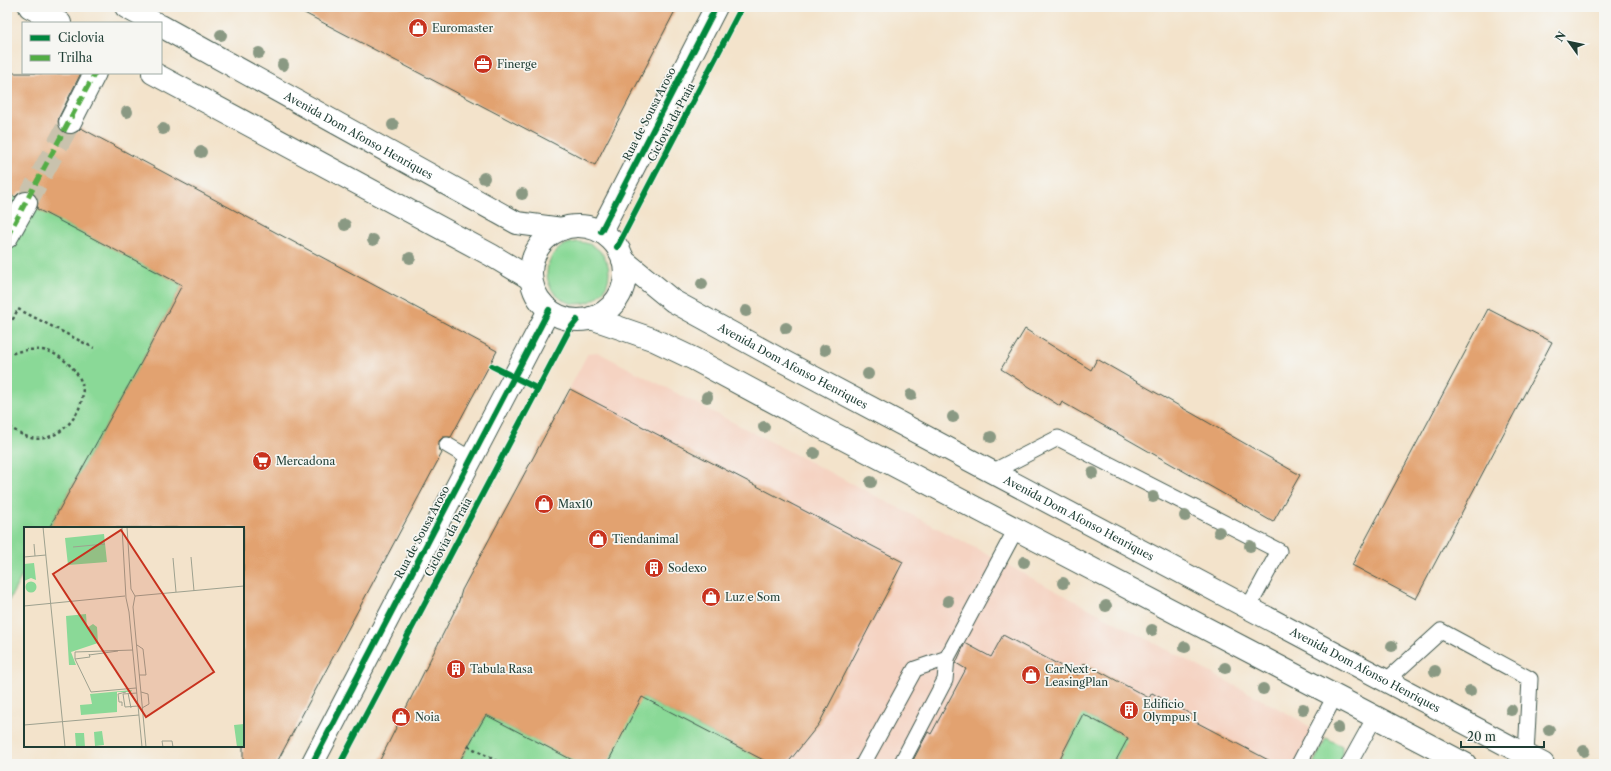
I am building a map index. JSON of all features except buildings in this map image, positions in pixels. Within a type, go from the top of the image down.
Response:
[{"type":"main road","points":[[30,7],[58,22]]},
{"type":"main road","points":[[126,7],[153,22]]},
{"type":"main road","name":"Rua de Sousa Aroso","points":[[601,231],[716,7]]},
{"type":"main road","name":"Avenida Dom Afonso Henriques","points":[[162,27],[517,222],[562,229]]},
{"type":"main road","points":[[70,122],[94,74]]},
{"type":"main road","points":[[155,74],[491,255],[531,279]]},
{"type":"main road","points":[[7,237],[26,203]]},
{"type":"main road","name":"Avenida Dom Afonso Henriques","points":[[576,226],[590,227],[601,231],[617,247],[623,260],[625,274],[622,289],[615,302],[604,312],[592,318],[577,320],[562,317],[549,310],[538,299],[531,279],[532,263],[538,248],[548,237],[562,229],[576,226]]},
{"type":"main road","name":"Avenida Dom Afonso Henriques","points":[[623,260],[673,300],[809,375],[1534,759]]},
{"type":"main road","name":"Rua de Sousa Aroso","points":[[312,764],[549,310]]},
{"type":"main road","name":"Avenida Dom Afonso Henriques","points":[[592,318],[652,339],[694,359],[1465,764]]},
{"type":"lane","points":[[992,472],[1058,438],[1279,551],[1248,608]]},
{"type":"lane","points":[[447,445],[472,459]]},
{"type":"lane","points":[[901,764],[945,680],[947,658],[1016,529]]},
{"type":"lane","points":[[1386,681],[1441,631],[1530,679],[1534,759]]},
{"type":"lane","points":[[863,764],[915,669],[947,658]]},
{"type":"lane","points":[[1299,764],[1335,696]]},
{"type":"lane","points":[[1349,764],[1375,717]]},
{"type":"path","points":[[7,316],[13,319],[18,309],[94,348]]},
{"type":"path","points":[[7,356],[29,349],[50,351],[66,361],[76,372],[82,384],[81,401],[76,415],[64,430],[48,437],[32,438],[7,425]]},
{"type":"path","points":[[468,746],[502,764]]},
{"type":"shaded area","points":[[597,352],[924,521],[1298,719],[1326,738],[1313,764],[771,764],[458,604],[588,353]]},
{"type":"green space","points":[[7,193],[182,285],[142,361],[50,527],[24,527],[24,572],[7,604]]},
{"type":"green space","points":[[572,242],[584,242],[600,251],[607,261],[609,273],[607,285],[600,295],[584,304],[572,304],[561,299],[552,290],[547,279],[547,267],[552,256],[561,247]]},
{"type":"green space","points":[[642,697],[771,764],[607,764],[613,752],[588,739]]},
{"type":"green space","points":[[1062,703],[1128,738],[1114,764],[1057,764],[1076,728],[1055,716]]},
{"type":"green space","points":[[486,715],[581,764],[458,764]]},
{"type":"green space","points":[[1326,738],[1342,746],[1342,758],[1338,764],[1313,764]]},
{"type":"tunnel","points":[[26,203],[70,122]]},
{"type":"marked path","points":[[7,237],[94,74]]},
{"type":"cycle path","name":"Ciclovia da Praia","points":[[601,231],[716,7]]},
{"type":"cycle path","name":"Ciclovia da Praia","points":[[617,247],[742,7]]},
{"type":"cycle path","points":[[312,764],[549,310]]},
{"type":"cycle path","name":"Ciclovia da Praia","points":[[340,764],[569,330],[577,320]]},
{"type":"cycle path","points":[[492,366],[538,389]]},
{"type":"place","name":"Euromaster","points":[[418,28]]},
{"type":"place","name":"Finerge","points":[[483,64]]},
{"type":"place","name":"Mercadona","points":[[262,461]]},
{"type":"place","name":"Max10","points":[[544,504]]},
{"type":"place","name":"Tiendanimal","points":[[598,539]]},
{"type":"place","name":"Sodexo","points":[[654,568]]},
{"type":"place","name":"Luz e Som","points":[[711,597]]},
{"type":"place","name":"Tabula Rasa","points":[[456,669]]},
{"type":"place","name":"CarNext - LeasingPlan","points":[[1031,675]]},
{"type":"place","name":"Edifício Olympus I","points":[[1129,710]]},
{"type":"place","name":"Noia","points":[[401,717]]}]
